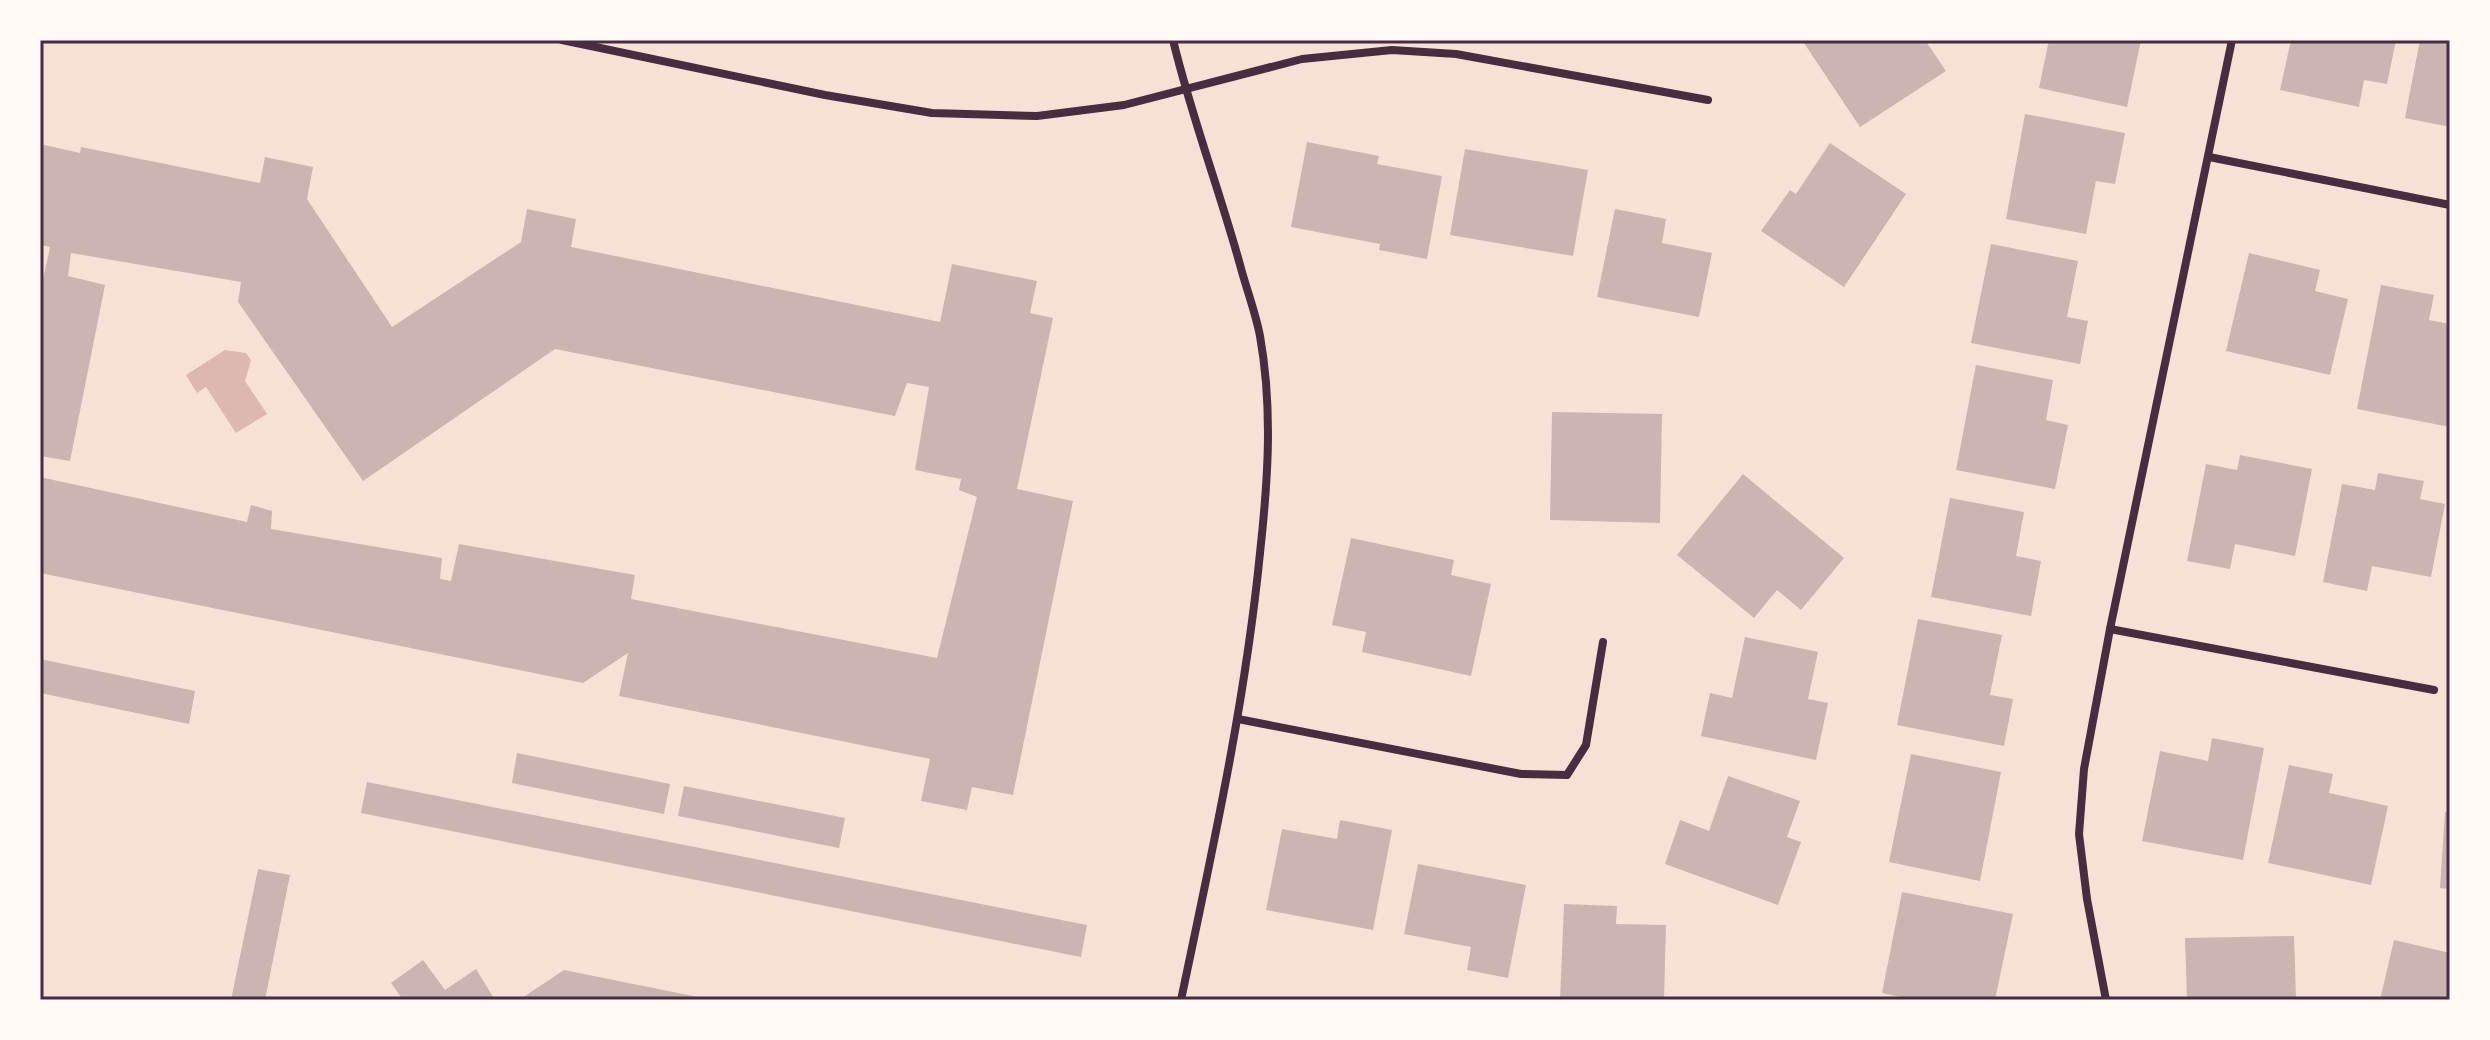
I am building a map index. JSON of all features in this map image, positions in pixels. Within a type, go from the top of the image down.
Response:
[{"type":"street","points":[[562,40],[825,95],[932,113],[1037,116],[1124,105],[1302,59],[1392,50],[1456,54],[1708,100]]},
{"type":"street","points":[[1173,40],[1259,335],[1268,407],[1269,471],[1256,598],[1238,719],[1181,1000]]},
{"type":"street","points":[[2106,1000],[2087,899],[2079,834],[2084,769],[2232,40]]},
{"type":"street","points":[[2209,157],[2450,205]]},
{"type":"street","points":[[2110,629],[2434,690]]},
{"type":"street","points":[[1238,719],[1521,774],[1567,775],[1586,745],[1603,642]]},
{"type":"shaded area","points":[[225,350],[246,353],[251,360],[245,381],[267,414],[236,433],[206,387],[197,393],[186,375]]},
{"type":"building","points":[[1802,40],[1925,40],[1946,71],[1860,127]]},
{"type":"building","points":[[2049,40],[2141,40],[2127,107],[2039,88]]},
{"type":"building","points":[[2291,40],[2396,40],[2387,84],[2364,80],[2359,107],[2280,90]]},
{"type":"building","points":[[2420,40],[2450,40],[2450,127],[2405,118]]},
{"type":"building","points":[[2025,114],[2125,133],[2115,184],[2096,181],[2086,234],[2006,219]]},
{"type":"building","points":[[1307,142],[1379,156],[1377,164],[1442,176],[1427,259],[1379,250],[1380,244],[1291,227]]},
{"type":"building","points":[[1830,143],[1906,194],[1844,287],[1761,231],[1790,190],[1796,194]]},
{"type":"building","points":[[40,144],[80,153],[81,147],[260,183],[265,157],[313,167],[307,199],[392,327],[521,242],[527,209],[576,219],[571,247],[940,322],[952,264],[1037,281],[1030,313],[1053,318],[1017,489],[1073,501],[1013,795],[972,787],[967,810],[921,801],[930,759],[619,696],[628,653],[583,683],[40,573],[40,477],[247,522],[251,505],[272,511],[271,529],[442,558],[440,579],[451,581],[459,544],[635,575],[631,599],[937,658],[977,497],[959,490],[961,479],[915,470],[929,387],[907,383],[895,416],[555,349],[363,481],[238,302],[241,282],[71,253],[68,276],[105,285],[70,461],[40,456],[40,293],[50,247],[40,245]]},
{"type":"building","points":[[1465,149],[1588,170],[1573,256],[1450,235]]},
{"type":"building","points":[[1615,209],[1666,219],[1662,243],[1712,253],[1699,317],[1597,297]]},
{"type":"building","points":[[1991,244],[2078,261],[2067,317],[2088,321],[2080,364],[1971,343]]},
{"type":"building","points":[[2249,253],[2320,270],[2315,291],[2348,299],[2330,375],[2226,351]]},
{"type":"building","points":[[2381,285],[2434,295],[2429,320],[2450,324],[2450,427],[2357,409]]},
{"type":"building","points":[[1976,365],[2053,380],[2046,420],[2068,425],[2055,489],[1956,470]]},
{"type":"building","points":[[1552,412],[1662,414],[1660,523],[1550,520]]},
{"type":"building","points":[[2240,455],[2312,469],[2295,556],[2235,544],[2230,569],[2187,561],[2206,464],[2237,470]]},
{"type":"building","points":[[2378,473],[2424,481],[2420,499],[2445,504],[2431,577],[2372,566],[2367,591],[2323,582],[2342,484],[2375,490]]},
{"type":"building","points":[[1743,474],[1844,558],[1801,610],[1777,590],[1754,618],[1677,555]]},
{"type":"building","points":[[1950,498],[2024,512],[2016,556],[2041,561],[2031,616],[1931,597]]},
{"type":"building","points":[[1351,538],[1454,560],[1451,575],[1491,584],[1471,676],[1362,652],[1366,632],[1332,625]]},
{"type":"building","points":[[1918,619],[2002,635],[1990,695],[2013,699],[2004,746],[1897,725]]},
{"type":"building","points":[[1745,637],[1818,652],[1808,699],[1828,703],[1816,760],[1701,736],[1710,693],[1732,698]]},
{"type":"building","points":[[40,659],[195,691],[189,724],[40,693]]},
{"type":"building","points":[[2212,738],[2264,748],[2243,860],[2142,841],[2160,751],[2208,761]]},
{"type":"building","points":[[517,753],[670,784],[664,814],[512,783]]},
{"type":"building","points":[[1911,754],[2001,772],[1980,881],[1889,862]]},
{"type":"building","points":[[2289,765],[2333,774],[2329,793],[2388,806],[2371,885],[2268,863]]},
{"type":"building","points":[[1728,776],[1800,801],[1787,837],[1801,842],[1778,905],[1665,864],[1680,820],[1709,831]]},
{"type":"building","points":[[367,782],[1087,925],[1081,957],[361,813]]},
{"type":"building","points":[[684,786],[845,818],[839,848],[678,816]]},
{"type":"building","points":[[2445,812],[2450,812],[2450,889],[2440,888]]},
{"type":"building","points":[[1340,820],[1392,830],[1373,930],[1266,910],[1282,829],[1337,839]]},
{"type":"building","points":[[1418,864],[1526,885],[1508,978],[1467,970],[1471,947],[1404,934]]},
{"type":"building","points":[[258,869],[290,875],[265,1000],[231,1000]]},
{"type":"building","points":[[1902,892],[2013,914],[1995,1000],[1915,1000],[1882,993]]},
{"type":"building","points":[[1564,904],[1617,906],[1616,924],[1666,925],[1664,1000],[1560,1000]]},
{"type":"building","points":[[2294,936],[2296,1000],[2187,1000],[2185,938]]},
{"type":"building","points":[[2394,940],[2450,953],[2450,1000],[2380,1000]]},
{"type":"building","points":[[423,960],[445,990],[476,969],[495,1000],[403,1000],[391,983]]},
{"type":"building","points":[[564,970],[708,999],[708,1000],[519,1000]]}]
